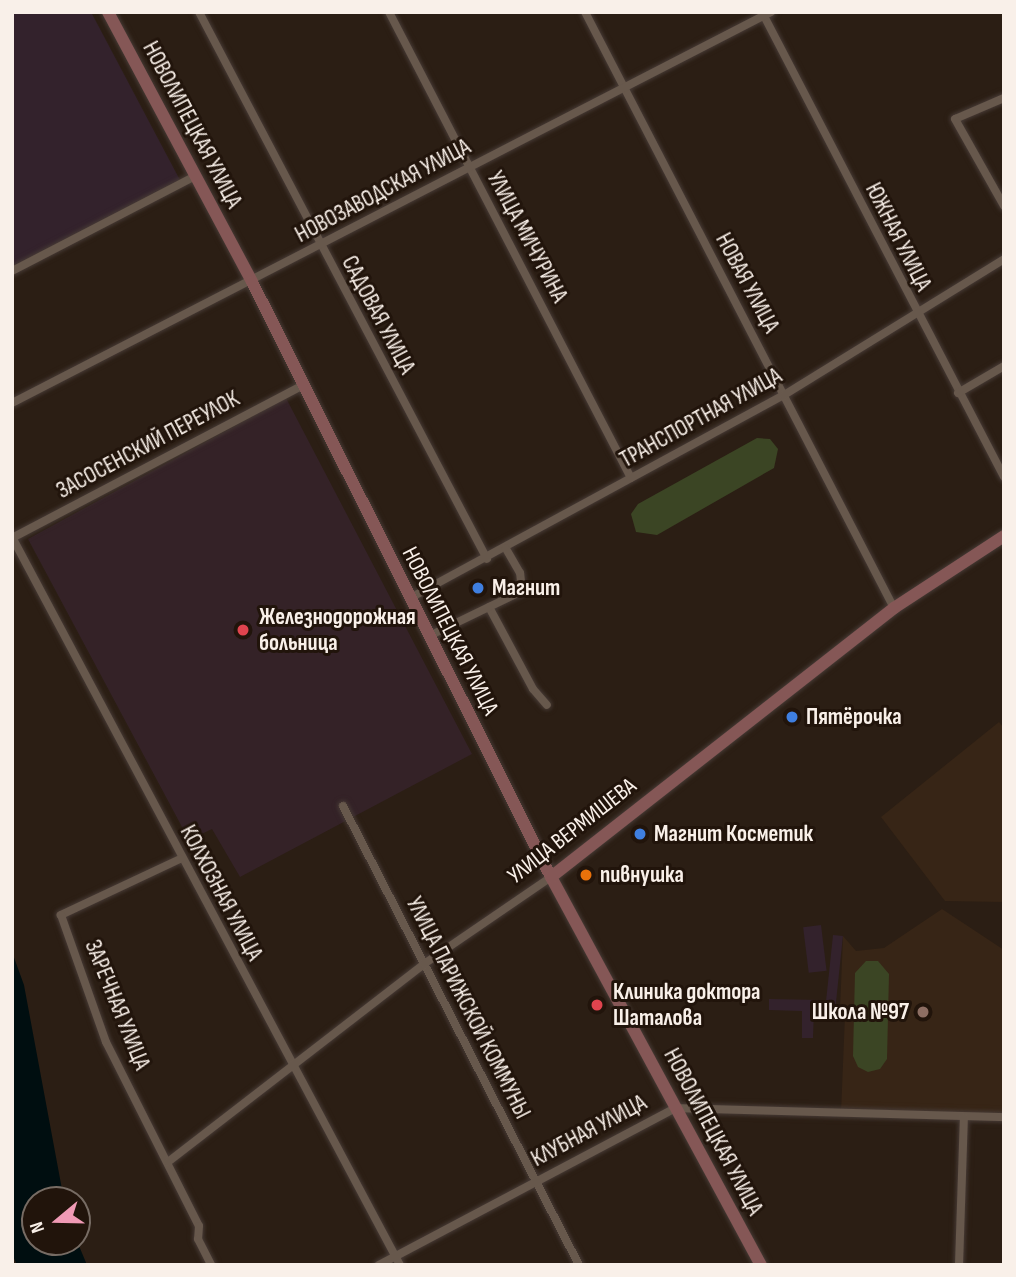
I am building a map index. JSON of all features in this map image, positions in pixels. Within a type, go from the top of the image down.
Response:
[{"type":"street","name":"НОВОЛИПЕЦКАЯ УЛИЦА","points":[[108,12],[252,282],[301,386],[551,877],[761,1265]]},
{"type":"street","name":"САДОВАЯ УЛИЦА","points":[[199,12],[487,559]]},
{"type":"street","name":"УЛИЦА МИЧУРИНА","points":[[389,12],[631,478]]},
{"type":"street","name":"НОВАЯ УЛИЦА","points":[[585,12],[894,608]]},
{"type":"street","name":"НОВОЗАВОДСКАЯ УЛИЦА","points":[[12,403],[252,282],[468,167],[766,14]]},
{"type":"street","name":"ЮЖНАЯ УЛИЦА","points":[[766,14],[916,314],[1004,477]]},
{"type":"street","points":[[1004,98],[955,119],[1004,206]]},
{"type":"street","points":[[12,271],[195,176]]},
{"type":"street","name":"ТРАНСПОРТНАЯ УЛИЦА","points":[[410,597],[506,549],[784,396],[1004,259]]},
{"type":"street","points":[[958,393],[1004,366]]},
{"type":"street","name":"ЗАСОСЕНСКИЙ ПЕРЕУЛОК","points":[[12,538],[301,386]]},
{"type":"street","name":"УЛИЦА ВЕРМИШЕВА","points":[[168,1162],[293,1070],[424,964],[551,877],[894,608],[1004,536]]},
{"type":"street","name":"КОЛХОЗНАЯ УЛИЦА","points":[[12,538],[180,859],[400,1265]]},
{"type":"street","points":[[429,636],[522,591],[520,573],[506,549]]},
{"type":"street","points":[[489,607],[533,689],[547,705]]},
{"type":"street","name":"УЛИЦА ПАРИЖСКОЙ КОММУНЫ","points":[[343,806],[579,1265]]},
{"type":"street","name":"ЗАРЕЧНАЯ УЛИЦА","points":[[180,859],[61,915],[106,1042],[168,1162],[211,1265]]},
{"type":"street","name":"КЛУБНАЯ УЛИЦА","points":[[379,1265],[676,1108],[1004,1117]]},
{"type":"street","points":[[959,1265],[964,1117]]},
{"type":"shaded area","points":[[12,12],[91,12],[181,182],[12,269]]},
{"type":"shaded area","name":"Железнодорожная больница","points":[[286,398],[472,754],[240,877],[212,829],[189,840],[28,539]]},
{"type":"shaded area","points":[[999,722],[1004,728],[1004,902],[945,901],[881,817]]},
{"type":"shaded area","name":"Школа №97","points":[[942,909],[1004,950],[1004,1117],[841,1113],[845,1015],[840,1010],[843,936],[856,951],[884,948]]},
{"type":"shaded area","points":[[821,925],[827,971],[809,973],[803,927]]},
{"type":"shaded area","points":[[833,935],[843,936],[835,1010],[825,1009]]},
{"type":"shaded area","points":[[12,952],[24,985],[61,1186],[21,1186],[21,1256],[83,1256],[87,1265],[17,1265],[12,1254]]},
{"type":"shaded area","points":[[769,999],[821,1000],[821,1008],[814,1009],[813,1038],[802,1038],[802,1011],[769,1010]]},
{"type":"green space","points":[[757,438],[770,439],[778,449],[774,468],[657,535],[636,532],[631,514],[638,504]]},
{"type":"green space","points":[[866,961],[878,961],[889,974],[887,1059],[880,1069],[868,1072],[858,1067],[853,1056],[855,973]]},
{"type":"place","name":"Магнит","points":[[478,588]]},
{"type":"place","name":"Железнодорожная больница","points":[[243,630]]},
{"type":"place","name":"Пятёрочка","points":[[792,717]]},
{"type":"place","name":"Магнит Косметик","points":[[640,834]]},
{"type":"place","name":"пивнушка","points":[[586,875]]},
{"type":"place","name":"Клиника доктора Шаталова","points":[[597,1005]]},
{"type":"place","name":"Школа №97","points":[[923,1012]]}]
